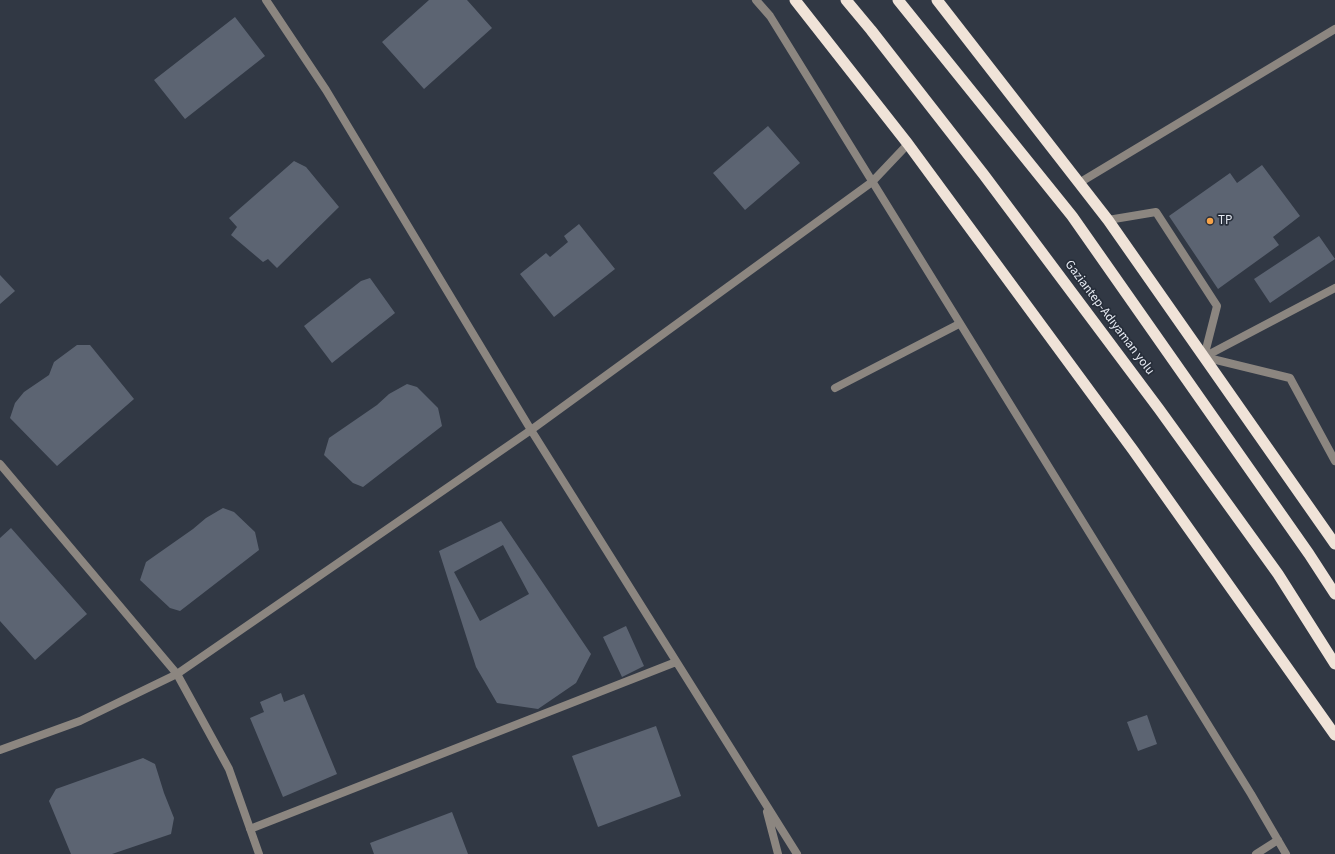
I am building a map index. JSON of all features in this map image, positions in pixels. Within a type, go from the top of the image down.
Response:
[{"type":"highway","points":[[795,0],[908,144],[1133,450],[1335,735]]},
{"type":"highway","name":"Gaziantep-Adıyaman yolu","points":[[846,0],[984,175],[1159,409],[1278,574],[1335,664]]},
{"type":"highway","name":"Gaziantep-Adıyaman yolu","points":[[898,0],[1072,216],[1305,548],[1335,594]]},
{"type":"highway","points":[[937,0],[1108,220],[1335,544]]},
{"type":"street","points":[[266,0],[326,90],[531,430],[797,854]]},
{"type":"street","points":[[756,0],[770,16],[1286,854]]},
{"type":"street","points":[[1080,183],[1335,30]]},
{"type":"street","points":[[0,750],[80,721],[177,674],[531,430],[872,182],[908,144]]},
{"type":"street","points":[[1108,220],[1156,212],[1217,306],[1204,357]]},
{"type":"street","points":[[1204,357],[1335,288]]},
{"type":"street","points":[[835,388],[959,324]]},
{"type":"street","points":[[1204,357],[1290,378],[1335,462]]},
{"type":"street","points":[[0,464],[177,674],[229,769],[259,854]]},
{"type":"street","points":[[250,829],[676,662]]},
{"type":"street","points":[[766,804],[778,854]]},
{"type":"street","points":[[1256,854],[1278,840]]},
{"type":"building","points":[[429,0],[467,0],[492,28],[424,89],[382,42]]},
{"type":"building","points":[[235,17],[265,56],[185,119],[154,80]]},
{"type":"building","points":[[768,126],[800,163],[745,210],[713,173]]},
{"type":"building","points":[[294,161],[306,167],[339,207],[277,268],[268,259],[263,262],[231,235],[237,227],[229,218]]},
{"type":"building","points":[[1262,165],[1300,216],[1273,237],[1279,245],[1218,289],[1169,216],[1230,173],[1237,183]]},
{"type":"building","points":[[579,224],[615,269],[554,317],[520,274],[546,253],[550,257],[568,242],[564,236]]},
{"type":"building","points":[[1319,236],[1335,259],[1270,303],[1254,279]]},
{"type":"building","points":[[0,275],[15,291],[0,304]]},
{"type":"building","points":[[370,278],[395,313],[332,363],[304,326],[361,281]]},
{"type":"building","points":[[77,345],[90,345],[134,399],[57,466],[10,418],[15,403],[24,392],[49,375],[54,362]]},
{"type":"building","points":[[407,384],[417,387],[438,408],[442,426],[363,487],[353,483],[324,455],[329,438],[377,405],[389,394]]},
{"type":"building","points":[[223,508],[234,512],[255,532],[259,550],[180,611],[170,608],[140,580],[146,562],[206,518]]},
{"type":"building","points":[[501,521],[591,654],[576,683],[538,709],[497,703],[476,667],[439,551]],"holes":[[[503,545],[529,594],[480,621],[454,572]]]},
{"type":"building","points":[[11,528],[87,614],[35,660],[0,621],[0,538]]},
{"type":"building","points":[[626,626],[644,666],[622,677],[603,637]]},
{"type":"building","points":[[281,693],[284,702],[304,694],[337,774],[283,797],[250,718],[264,712],[260,702]]},
{"type":"building","points":[[1147,715],[1157,744],[1138,751],[1127,722]]},
{"type":"building","points":[[656,726],[681,796],[598,827],[572,756]]},
{"type":"building","points":[[143,758],[155,764],[174,818],[171,834],[112,854],[71,854],[49,801],[56,789]]},
{"type":"building","points":[[452,812],[468,854],[374,854],[370,843]]},
{"type":"place","name":"TP","points":[[1210,221]]}]
